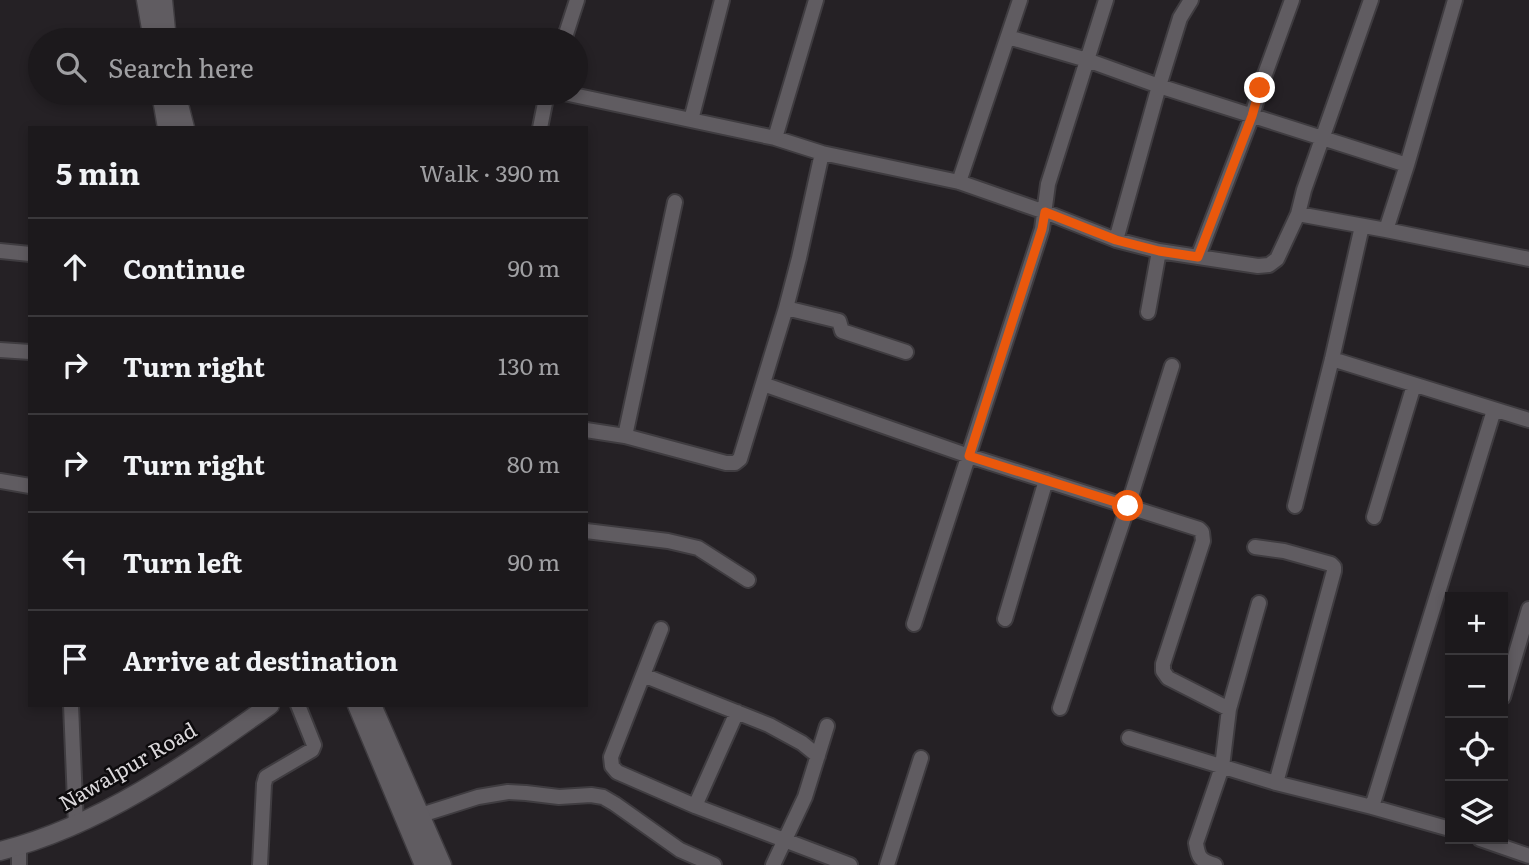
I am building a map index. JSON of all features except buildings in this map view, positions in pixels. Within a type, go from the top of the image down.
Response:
[{"type":"street","points":[[146,0],[150,28]]},
{"type":"street","points":[[163,0],[166,28]]},
{"type":"street","points":[[568,28],[577,0]]},
{"type":"street","points":[[691,120],[722,0]]},
{"type":"street","points":[[775,138],[816,0]]},
{"type":"street","points":[[959,182],[1020,0]]},
{"type":"street","points":[[914,624],[1042,229],[1048,184],[1106,0]]},
{"type":"street","points":[[1116,240],[1180,18],[1191,0]]},
{"type":"street","points":[[1198,257],[1252,116],[1292,0]]},
{"type":"street","points":[[588,98],[775,138],[822,153],[959,182],[1116,240],[1159,251],[1258,266],[1269,265],[1277,260],[1298,214],[1371,0]]},
{"type":"street","points":[[1386,230],[1455,0]]},
{"type":"street","points":[[1008,37],[1087,60],[1159,86],[1406,165]]},
{"type":"street","points":[[163,105],[167,126]]},
{"type":"street","points":[[179,105],[184,126]]},
{"type":"street","points":[[540,126],[545,105]]},
{"type":"street","points":[[588,429],[625,436],[726,463],[735,463],[740,459],[786,309],[822,153]]},
{"type":"street","points":[[625,436],[675,202]]},
{"type":"street","points":[[1298,214],[1529,259]]},
{"type":"street","points":[[1295,506],[1362,226]]},
{"type":"street","points":[[0,251],[28,254]]},
{"type":"street","points":[[1148,312],[1159,251]]},
{"type":"street","points":[[786,309],[839,321],[842,331],[906,352]]},
{"type":"street","points":[[0,349],[28,352]]},
{"type":"street","points":[[1332,359],[1529,421]]},
{"type":"street","points":[[1060,708],[1172,366]]},
{"type":"street","points":[[763,384],[969,456],[1199,529],[1203,541],[1163,671],[1168,678],[1229,709]]},
{"type":"street","points":[[1374,517],[1414,385]]},
{"type":"street","points":[[1372,807],[1494,410]]},
{"type":"street","points":[[1005,619],[1046,480]]},
{"type":"street","points":[[0,481],[28,486]]},
{"type":"street","points":[[588,531],[668,541],[698,548],[748,580]]},
{"type":"street","points":[[1255,547],[1284,551],[1334,567],[1276,783]]},
{"type":"street","points":[[1215,865],[1205,862],[1198,855],[1196,843],[1222,767],[1229,709],[1259,603]]},
{"type":"street","points":[[1508,680],[1529,610]]},
{"type":"street","points":[[661,629],[611,757],[612,766],[617,772],[695,806],[850,865]]},
{"type":"street","points":[[643,675],[790,735],[818,756]]},
{"type":"street","points":[[71,707],[76,826]]},
{"type":"street","name":"Nawalpur Road","points":[[0,851],[19,847],[76,826],[131,797],[200,755],[267,707]]},
{"type":"street","points":[[260,865],[266,778],[312,750],[314,745],[299,707]]},
{"type":"street","points":[[357,707],[424,865]]},
{"type":"street","points":[[373,707],[442,865]]},
{"type":"street","points":[[695,806],[737,712]]},
{"type":"street","points":[[773,865],[805,797],[827,726]]},
{"type":"street","points":[[1129,738],[1276,783],[1445,828]]},
{"type":"street","points":[[887,865],[921,758]]},
{"type":"street","points":[[421,815],[478,797],[508,792],[559,797],[603,797],[680,850],[714,865]]},
{"type":"street","points":[[1494,844],[1529,856]]},
{"type":"street","points":[[19,847],[19,865]]},
{"type":"route","points":[[1128,506],[969,456],[1042,229],[1045,212],[1116,240],[1198,257],[1252,116],[1260,88]]}]
